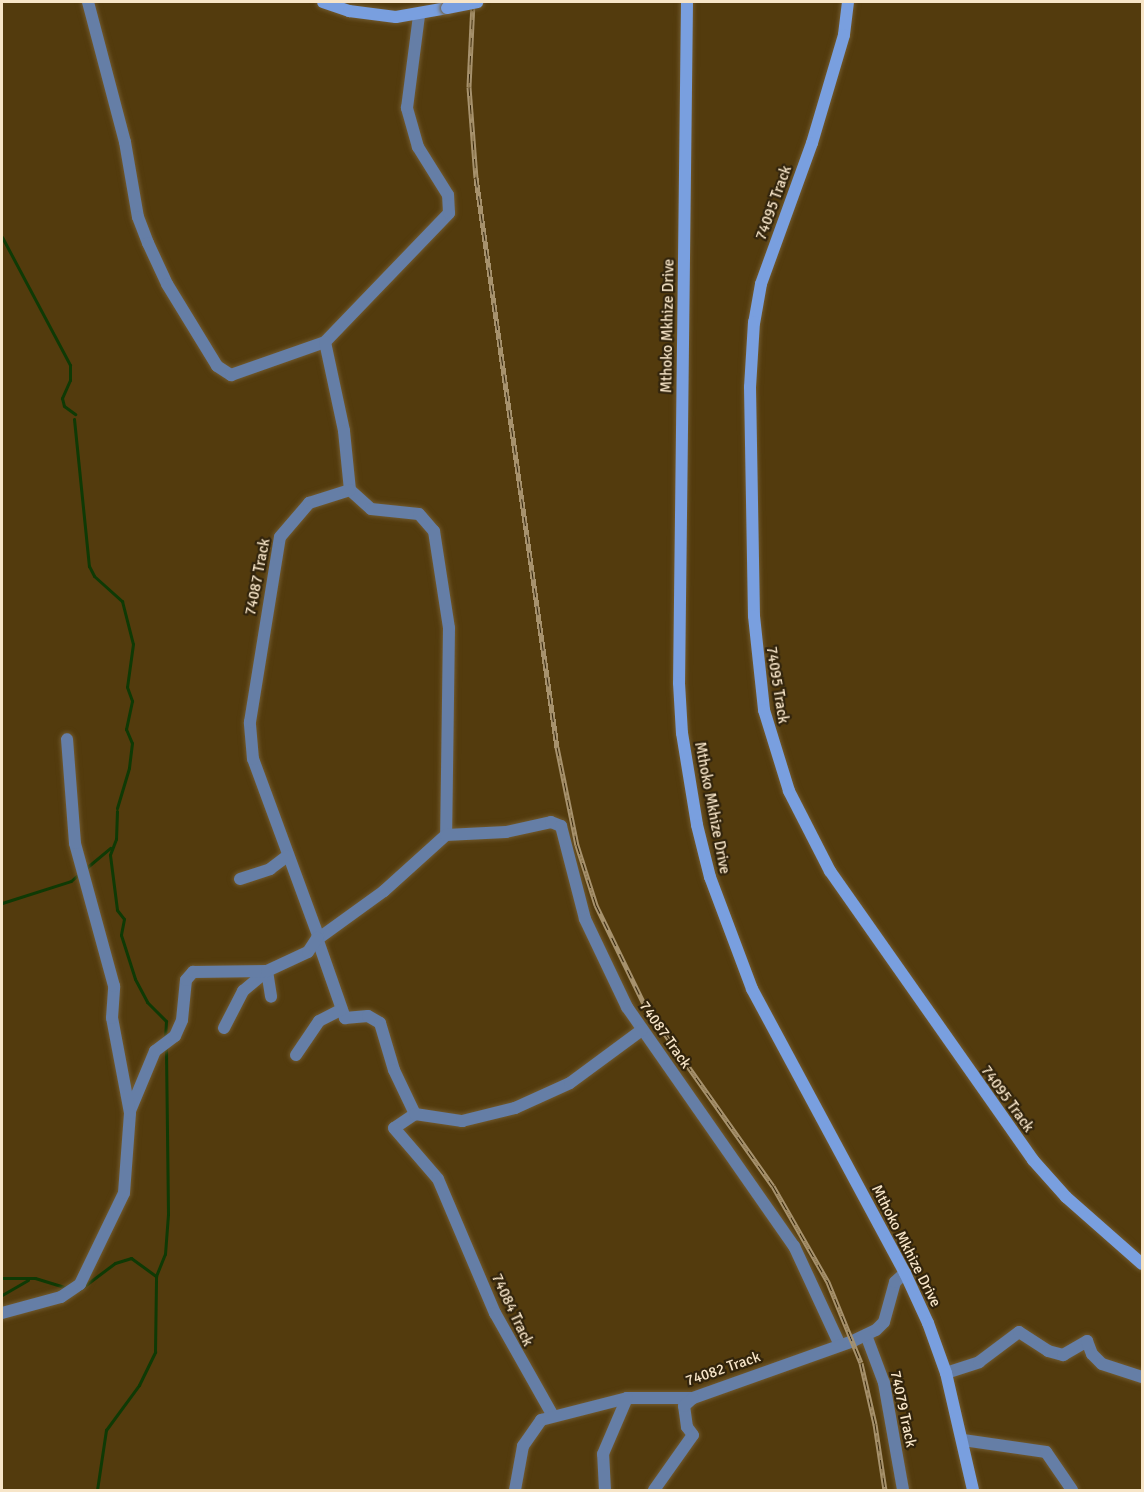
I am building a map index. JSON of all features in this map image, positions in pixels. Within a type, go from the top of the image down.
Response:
[{"type":"street","points":[[88,2],[125,142],[138,217],[167,284],[217,366],[231,375],[325,342],[448,213],[448,195],[418,147],[407,108],[419,15]]},
{"type":"street","points":[[323,2],[371,15],[419,15],[477,2]]},
{"type":"street","name":"Mthoko Mkhize Drive","points":[[687,2],[679,683],[688,777],[710,877],[748,979],[905,1273],[946,1373],[973,1491]]},
{"type":"street","name":"74095 Track","points":[[848,2],[844,35],[812,143],[761,284],[754,322],[750,387],[754,616],[764,710],[789,791],[817,849],[843,890],[1033,1160],[1066,1197],[1143,1264]]},
{"type":"street","points":[[224,1028],[243,991],[267,971],[308,952],[317,938],[322,939],[384,891],[446,835],[449,628],[434,531],[419,514],[371,508],[350,490],[344,431],[325,342]]},
{"type":"street","name":"74087 Track","points":[[341,1010],[287,856],[251,743],[250,722],[271,577],[280,537],[300,510],[320,498],[350,490]]},
{"type":"street","points":[[2,1313],[61,1297],[81,1284],[124,1193],[130,1113],[112,1018],[110,1001],[114,986],[75,843],[67,739]]},
{"type":"street","name":"74087 Track","points":[[446,835],[506,832],[551,822],[561,826],[585,919],[642,1030],[794,1246],[840,1345]]},
{"type":"street","points":[[240,879],[270,869],[287,856]]},
{"type":"street","points":[[130,1113],[155,1051],[175,1036],[182,1020],[186,980],[193,972],[267,971]]},
{"type":"street","points":[[267,971],[271,997]]},
{"type":"street","points":[[296,1055],[319,1021],[341,1010],[345,1018],[368,1016],[380,1023],[394,1070],[415,1114],[462,1121],[515,1108],[570,1083],[642,1030]]},
{"type":"street","name":"74084 Track","points":[[415,1114],[394,1128],[438,1179],[472,1263],[473,1260],[528,1375],[535,1381],[553,1416]]},
{"type":"street","name":"74082 Track","points":[[514,1491],[523,1446],[532,1427],[553,1416],[627,1398],[693,1398],[866,1335],[884,1322],[895,1282],[905,1273]]},
{"type":"street","points":[[946,1373],[979,1362],[1019,1332],[1048,1351],[1063,1355],[1087,1341],[1092,1354],[1102,1364],[1143,1377]]},
{"type":"street","name":"74079 Track","points":[[866,1335],[884,1383],[903,1491]]},
{"type":"street","points":[[605,1491],[603,1454],[627,1398]]},
{"type":"street","points":[[654,1491],[693,1435],[687,1427],[684,1406],[693,1398]]},
{"type":"street","points":[[963,1440],[1046,1452],[1072,1491]]},
{"type":"waterway","points":[[2,237],[70,365],[70,380],[62,398],[64,406],[75,414]]},
{"type":"waterway","points":[[74,419],[89,566],[94,576],[122,601],[133,644],[127,687],[132,701],[126,729],[132,743],[129,768],[117,808]]},
{"type":"waterway","points":[[117,811],[116,839],[110,855],[117,910],[124,919],[121,935],[135,979],[147,1002],[166,1021],[165,1038]]},
{"type":"waterway","points":[[85,869],[110,848]]},
{"type":"waterway","points":[[2,903],[71,881],[80,873]]},
{"type":"waterway","points":[[97,1490],[106,1430],[139,1385],[155,1352],[156,1276],[165,1254],[168,1214],[166,1049]]},
{"type":"waterway","points":[[79,1290],[115,1263],[131,1258],[156,1276]]},
{"type":"waterway","points":[[2,1278],[35,1278],[67,1288]]},
{"type":"waterway","points":[[2,1295],[28,1280]]},
{"type":"railway","points":[[473,2],[469,87],[476,178],[557,747],[577,845],[596,905],[644,1004],[773,1186],[828,1282],[861,1363],[875,1424],[885,1490]]}]
